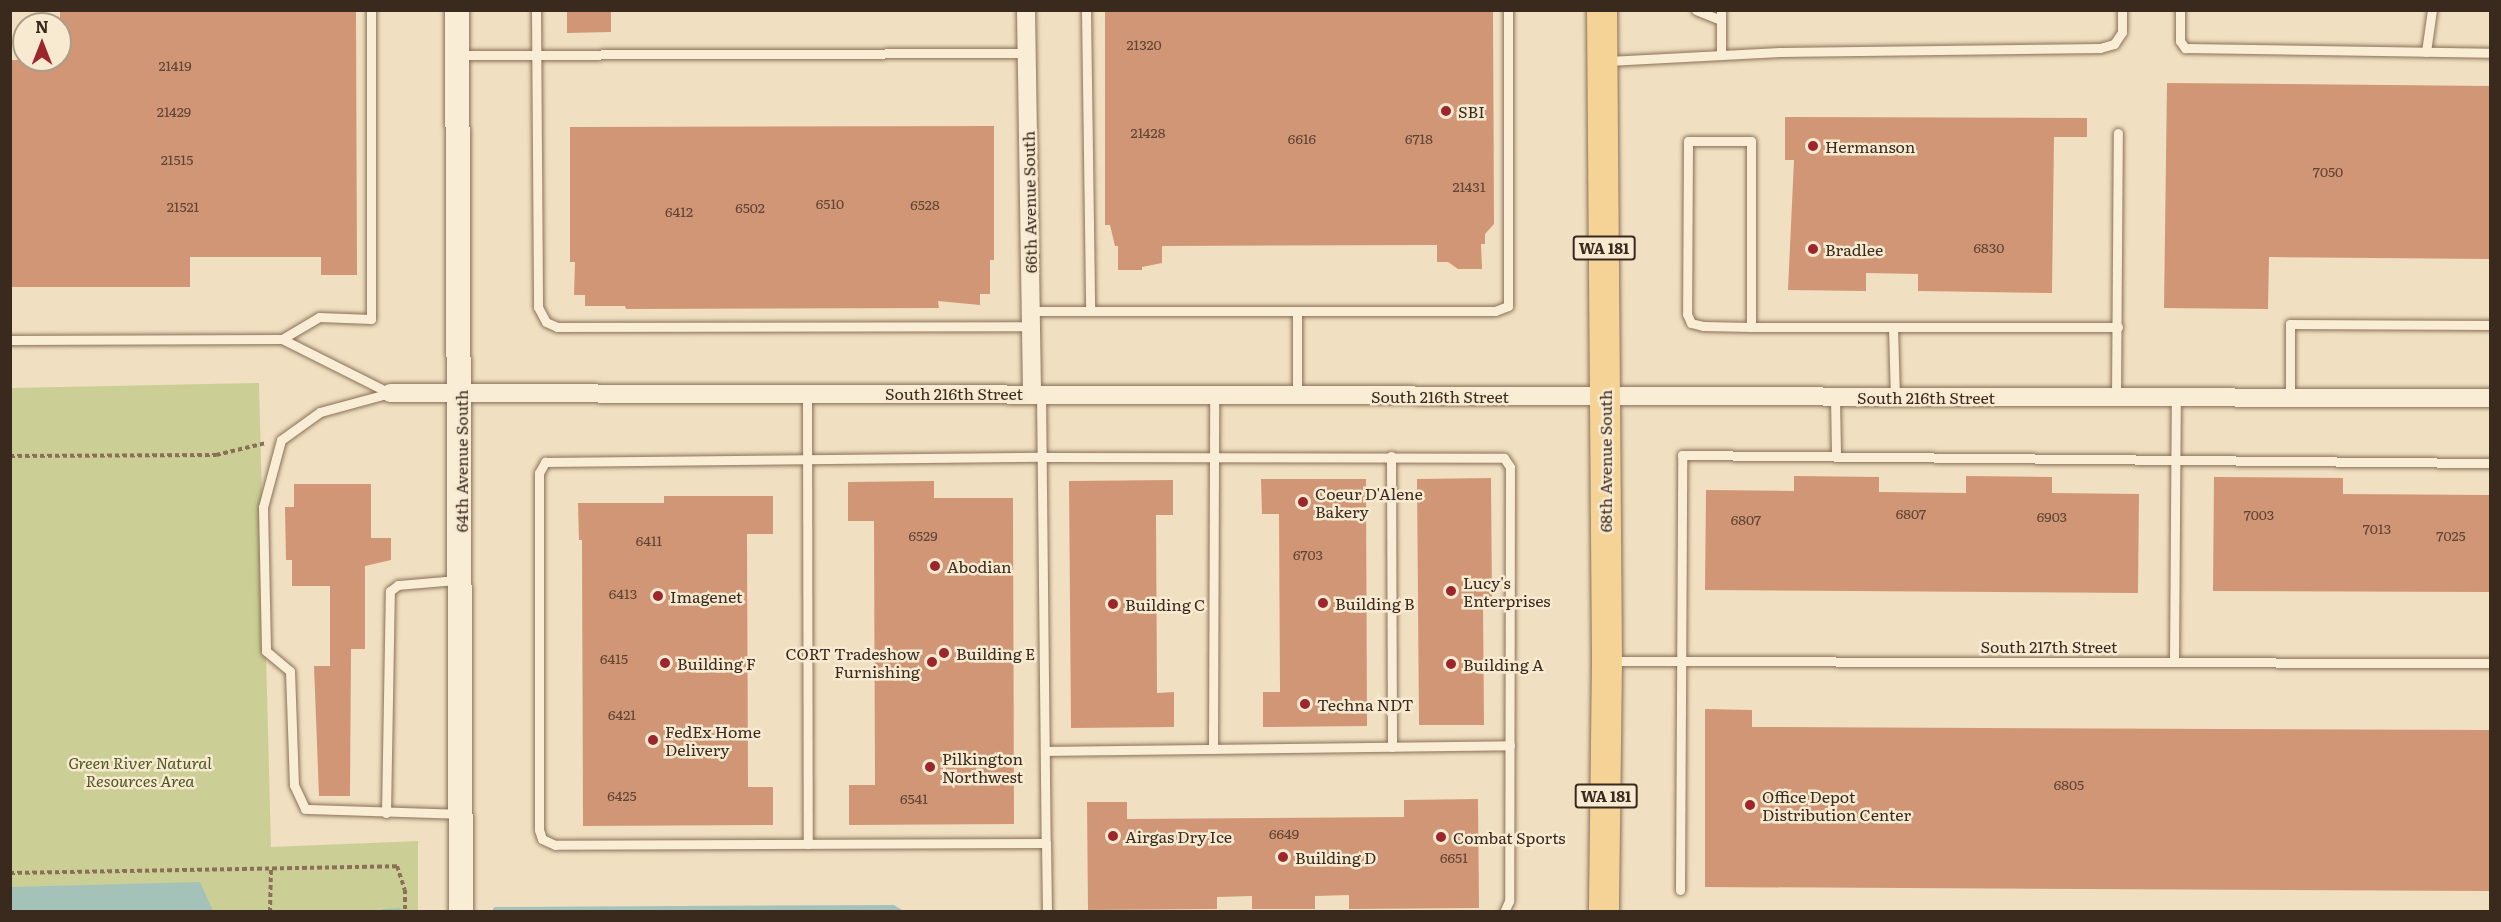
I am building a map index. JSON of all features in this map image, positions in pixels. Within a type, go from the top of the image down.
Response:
[{"type":"main road","name":"68th Avenue South","points":[[1602,10],[1607,660],[1604,912]]},
{"type":"street","name":"64th Avenue South","points":[[457,10],[462,580],[460,912]]},
{"type":"street","name":"66th Avenue South","points":[[1026,10],[1031,318],[1037,393]]},
{"type":"street","name":"South 216th Street","points":[[390,393],[2490,398]]},
{"type":"lane","points":[[282,339],[319,317],[371,319],[371,10]]},
{"type":"lane","points":[[536,10],[538,307],[546,322],[557,327],[1031,318],[1090,311],[1495,311],[1508,306],[1508,10]]},
{"type":"lane","points":[[1086,10],[1090,311]]},
{"type":"lane","points":[[1696,10],[1721,15],[1721,54]]},
{"type":"lane","points":[[1602,62],[1721,54],[2100,48],[2114,44],[2122,32],[2122,10]]},
{"type":"lane","points":[[2180,10],[2180,41],[2185,48],[2490,53]]},
{"type":"lane","points":[[2427,52],[2432,10]]},
{"type":"lane","points":[[458,55],[1026,53]]},
{"type":"lane","points":[[2116,398],[2118,133]]},
{"type":"lane","points":[[1751,327],[1751,141],[1688,141],[1687,314],[1690,323],[1703,327],[1751,327],[1893,327],[2118,327]]},
{"type":"lane","points":[[1297,311],[1297,395]]},
{"type":"lane","points":[[2290,398],[2290,324],[2490,325]]},
{"type":"lane","points":[[1893,327],[1895,397]]},
{"type":"lane","points":[[10,339],[282,339],[390,393]]},
{"type":"lane","points":[[390,393],[320,412],[281,440],[263,507],[266,651],[290,671],[294,785],[305,809],[460,814]]},
{"type":"lane","points":[[1037,393],[1042,457],[1047,912]]},
{"type":"lane","points":[[807,394],[808,844]]},
{"type":"lane","points":[[1213,749],[1214,394]]},
{"type":"lane","points":[[1835,397],[1836,457]]},
{"type":"lane","points":[[2174,662],[2176,398]]},
{"type":"lane","points":[[1680,890],[1683,660],[1682,455],[2490,463]]},
{"type":"lane","points":[[1046,843],[555,845],[542,839],[538,830],[538,473],[545,462],[1214,456],[1490,456],[1504,458],[1510,467],[1510,745],[1509,902],[1504,912]]},
{"type":"lane","points":[[1390,456],[1392,747]]},
{"type":"lane","points":[[386,813],[390,591],[398,585],[462,580]]},
{"type":"lane","name":"South 217th Street","points":[[1607,660],[2490,663]]},
{"type":"lane","points":[[1045,751],[1510,745]]},
{"type":"path","points":[[10,456],[216,455],[281,440]]},
{"type":"path","points":[[10,873],[397,866],[405,890],[405,912]]},
{"type":"path","points":[[270,912],[271,868]]},
{"type":"green space","name":"Green River Natural Resources Area","points":[[259,383],[271,847],[418,841],[418,911],[11,911],[11,388]]},
{"type":"water","points":[[200,882],[213,911],[11,911],[11,887]]},
{"type":"building","points":[[60,10],[356,10],[357,275],[321,275],[321,257],[190,257],[190,287],[10,287],[10,60],[12,60],[12,72],[72,72],[72,12],[60,12]]},
{"type":"building","points":[[567,10],[611,10],[611,32],[567,33]]},
{"type":"building","points":[[1105,10],[1493,10],[1494,224],[1485,234],[1485,244],[1481,244],[1482,269],[1458,269],[1448,262],[1437,262],[1437,245],[1162,246],[1162,263],[1142,267],[1142,270],[1118,270],[1118,246],[1115,246],[1110,225],[1105,225]]},
{"type":"building","points":[[2167,83],[2490,86],[2490,259],[2269,257],[2268,309],[2164,308]]},
{"type":"building","points":[[1785,117],[2087,118],[2087,137],[2054,137],[2052,293],[1918,291],[1918,274],[1866,273],[1866,291],[1788,290],[1794,160],[1785,160]]},
{"type":"building","points":[[994,126],[994,260],[990,260],[990,294],[980,294],[980,305],[938,301],[939,308],[626,309],[625,306],[585,306],[585,295],[574,295],[575,262],[570,262],[570,127]]},
{"type":"building","points":[[1794,476],[1879,477],[1879,492],[1966,493],[1966,476],[2052,477],[2052,493],[2139,494],[2138,593],[1705,590],[1706,490],[1794,491]]},
{"type":"building","points":[[2214,477],[2343,478],[2343,494],[2490,495],[2490,592],[2213,591]]},
{"type":"building","name":"Building A","points":[[1491,478],[1492,602],[1483,602],[1484,725],[1419,725],[1417,479]]},
{"type":"building","name":"Building B","points":[[1261,479],[1366,479],[1367,726],[1263,727],[1263,692],[1280,692],[1279,514],[1262,514]]},
{"type":"building","name":"Building C","points":[[1173,480],[1173,515],[1156,515],[1157,693],[1174,692],[1174,727],[1071,728],[1069,481]]},
{"type":"building","name":"Building E","points":[[934,481],[934,498],[1013,498],[1014,824],[849,825],[849,785],[875,785],[874,521],[848,521],[848,482]]},
{"type":"building","points":[[294,484],[371,484],[371,538],[391,538],[391,560],[365,566],[365,649],[351,649],[350,796],[319,796],[314,666],[330,666],[330,586],[292,586],[292,560],[286,560],[285,507],[294,507]]},
{"type":"building","name":"Building F","points":[[664,496],[773,496],[773,534],[747,534],[748,787],[773,787],[773,825],[583,826],[582,540],[579,540],[578,503],[664,503]]},
{"type":"building","points":[[1705,709],[1752,710],[1752,727],[2490,730],[2490,891],[1705,887]]},
{"type":"building","name":"Building D","points":[[1478,799],[1479,908],[1349,909],[1349,895],[1315,896],[1315,909],[1252,909],[1252,896],[1217,897],[1217,909],[1088,910],[1087,802],[1127,802],[1127,819],[1404,817],[1404,800]]},
{"type":"waterway","points":[[496,910],[893,908],[900,912]]},
{"type":"waterway","points":[[384,912],[399,911]]},
{"type":"place","name":"SBI","points":[[1446,111]]},
{"type":"place","name":"Hermanson","points":[[1813,146]]},
{"type":"place","name":"Bradlee","points":[[1813,249]]},
{"type":"place","name":"Coeur D'Alene Bakery","points":[[1303,502]]},
{"type":"place","name":"Abodian","points":[[935,566]]},
{"type":"place","name":"Lucy's Enterprises","points":[[1451,591]]},
{"type":"place","name":"Imagenet","points":[[658,596]]},
{"type":"place","name":"Building B","points":[[1323,603]]},
{"type":"place","name":"Building C","points":[[1113,604]]},
{"type":"place","name":"Building E","points":[[944,653]]},
{"type":"place","name":"CORT Tradeshow Furnishing","points":[[932,662]]},
{"type":"place","name":"Building F","points":[[665,663]]},
{"type":"place","name":"Building A","points":[[1451,664]]},
{"type":"place","name":"Techna NDT","points":[[1305,704]]},
{"type":"place","name":"FedEx Home Delivery","points":[[653,740]]},
{"type":"place","name":"Pilkington Northwest","points":[[930,767]]},
{"type":"place","name":"Office Depot Distribution Center","points":[[1750,805]]},
{"type":"place","name":"Airgas Dry Ice","points":[[1113,836]]},
{"type":"place","name":"Combat Sports","points":[[1441,837]]},
{"type":"place","name":"Building D","points":[[1283,857]]}]
